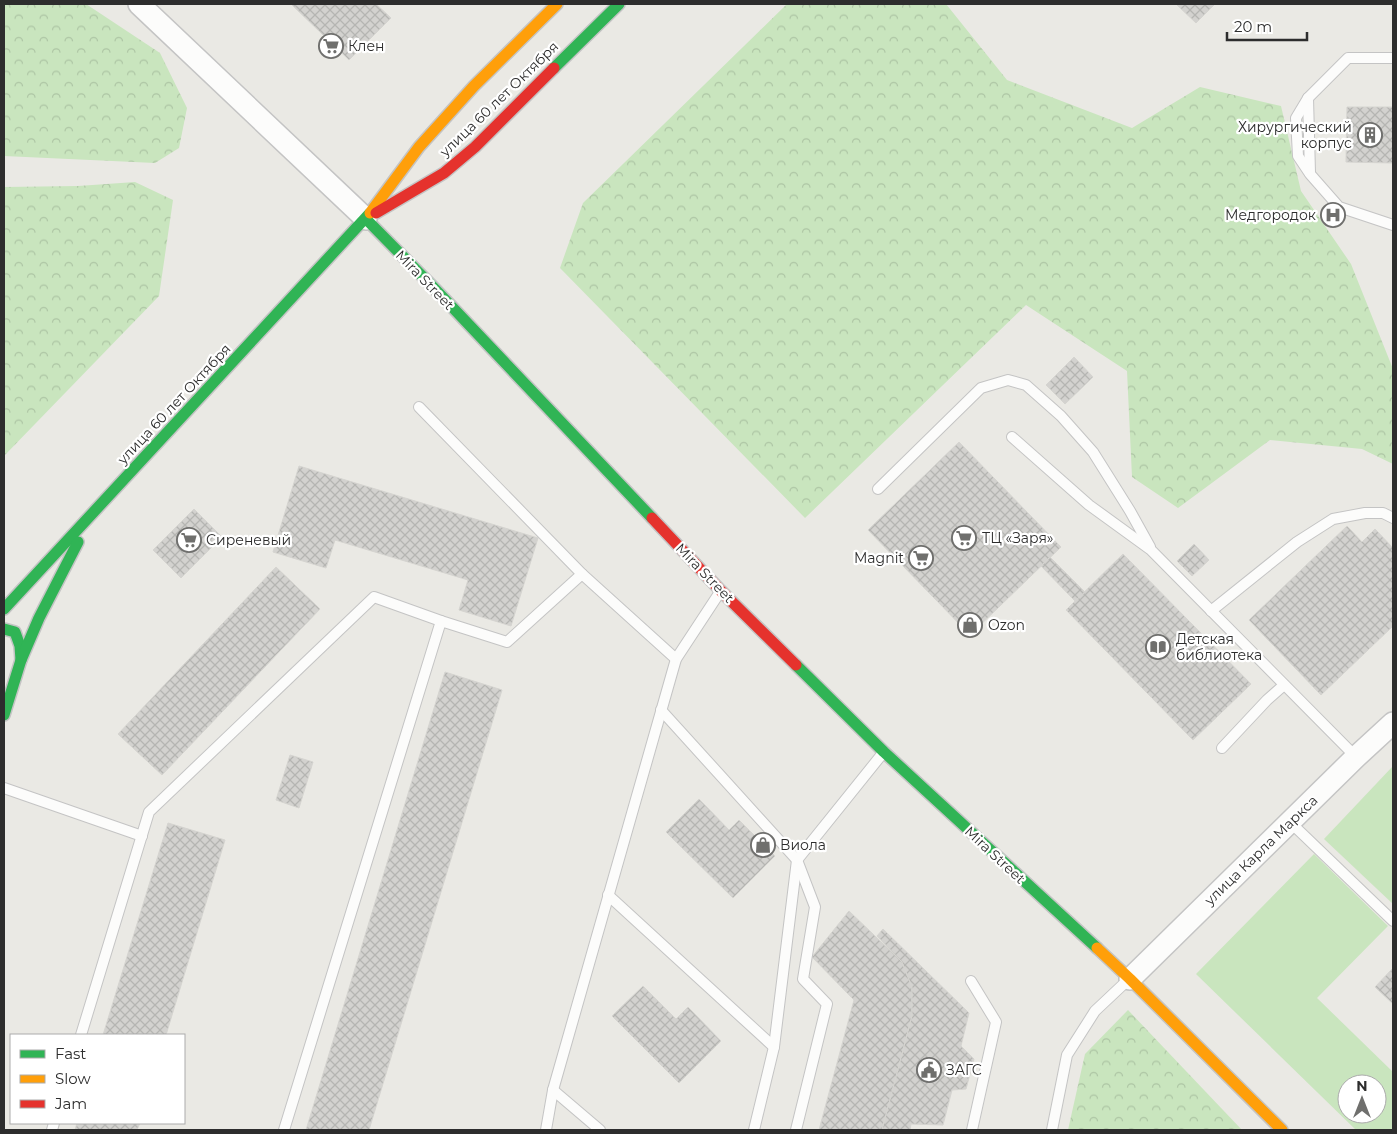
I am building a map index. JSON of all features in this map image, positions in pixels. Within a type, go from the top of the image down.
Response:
[{"type":"street","name":"Mira Street","points":[[139,4],[366,219],[436,290],[721,591],[884,752],[1130,979],[1282,1130]]},
{"type":"street","name":"улица 60 лет Октября","points":[[4,609],[366,219],[418,147],[474,86],[557,4]]},
{"type":"street","name":"улица 60 лет Октября","points":[[366,219],[444,173],[475,146],[619,4]]},
{"type":"street","points":[[4,715],[21,660],[39,618],[92,514]]},
{"type":"street","points":[[4,629],[8,628],[15,632],[18,637],[21,660]]},
{"type":"street","name":"улица Карла Маркса","points":[[1130,979],[1393,723]]},
{"type":"lane","points":[[1393,58],[1348,58],[1308,98],[1310,174],[1338,207],[1393,225]]},
{"type":"lane","points":[[878,489],[981,388],[1008,380],[1026,385],[1061,416],[1093,452],[1130,511],[1151,550]]},
{"type":"lane","points":[[419,407],[582,574],[676,659]]},
{"type":"lane","points":[[1012,437],[1089,505],[1151,550],[1356,757]]},
{"type":"lane","points":[[1211,611],[1297,542],[1333,519],[1366,512],[1383,513],[1393,518]]},
{"type":"lane","points":[[81,1034],[149,812],[374,596],[441,621],[506,642],[582,574]]},
{"type":"lane","points":[[546,1130],[553,1090],[676,659],[721,591]]},
{"type":"lane","points":[[284,1130],[441,621]]},
{"type":"lane","points":[[1222,748],[1267,700],[1284,685]]},
{"type":"lane","points":[[661,710],[797,860],[815,907],[803,979],[827,1004],[796,1130]]},
{"type":"lane","points":[[754,1130],[774,1047],[797,860],[884,752]]},
{"type":"lane","points":[[4,788],[142,836]]},
{"type":"lane","points":[[1290,822],[1393,921]]},
{"type":"lane","points":[[608,896],[774,1047]]},
{"type":"lane","points":[[1052,1130],[1067,1054],[1094,1010],[1130,979]]},
{"type":"lane","points":[[971,981],[996,1022],[972,1130]]},
{"type":"lane","points":[[553,1090],[600,1130]]},
{"type":"green space","points":[[4,4],[86,4],[160,53],[187,108],[179,148],[155,163],[4,156]]},
{"type":"green space","points":[[787,4],[946,4],[1007,80],[1132,128],[1200,87],[1281,106],[1301,191],[1351,264],[1393,369],[1393,464],[1362,449],[1270,440],[1178,508],[1132,477],[1127,371],[1026,305],[805,518],[560,268],[583,203]]},
{"type":"green space","points":[[135,182],[173,200],[159,296],[4,456],[4,187],[78,186]]},
{"type":"green space","points":[[1393,766],[1393,904],[1324,839]]},
{"type":"green space","points":[[1314,854],[1388,926],[1317,998],[1393,1072],[1393,1130],[1356,1130],[1350,1124],[1387,1124],[1387,1074],[1337,1074],[1337,1111],[1196,974]]},
{"type":"green space","points":[[1128,1010],[1242,1130],[1068,1130],[1085,1054]]},
{"type":"building","points":[[291,4],[376,4],[391,18],[349,60]]},
{"type":"building","points":[[1176,4],[1215,4],[1196,23]]},
{"type":"building","name":"Хирургический корпус","points":[[1347,107],[1393,107],[1393,163],[1346,162]]},
{"type":"building","points":[[1074,357],[1093,377],[1065,404],[1046,385]]},
{"type":"building","name":"ТЦ «Заря»","points":[[959,442],[1061,547],[970,635],[868,530]]},
{"type":"building","points":[[299,466],[538,538],[511,626],[459,610],[468,580],[335,540],[326,568],[273,552]]},
{"type":"building","points":[[194,509],[222,537],[181,578],[153,550]]},
{"type":"building","points":[[1347,526],[1362,542],[1375,529],[1393,548],[1393,626],[1321,695],[1249,620]]},
{"type":"building","points":[[1194,544],[1209,560],[1192,576],[1177,561]]},
{"type":"building","name":"Детская библиотека","points":[[1123,554],[1251,684],[1193,740],[1066,610]]},
{"type":"building","points":[[1050,557],[1085,592],[1075,601],[1041,566]]},
{"type":"building","points":[[276,567],[320,609],[162,775],[118,734]]},
{"type":"building","points":[[445,672],[502,690],[369,1130],[306,1130]]},
{"type":"building","points":[[290,755],[313,762],[299,808],[276,800]]},
{"type":"building","points":[[699,799],[729,830],[739,820],[775,856],[733,898],[666,832]]},
{"type":"building","points":[[168,823],[225,840],[166,1034],[103,1034]]},
{"type":"building","points":[[849,911],[902,962],[912,987],[912,1016],[882,1130],[819,1130],[854,1000],[812,957]]},
{"type":"building","points":[[883,929],[969,1013],[961,1046],[974,1059],[966,1089],[952,1090],[943,1125],[911,1124],[910,1130],[882,1130],[912,1016],[912,987],[902,962],[877,936]]},
{"type":"building","points":[[1393,968],[1393,1004],[1375,987]]},
{"type":"building","points":[[643,986],[676,1019],[688,1007],[721,1041],[679,1083],[612,1016]]},
{"type":"building","points":[[77,1124],[140,1124],[137,1130],[75,1130]]},
{"type":"traffic: fast","points":[[554,68],[619,4]]},
{"type":"traffic: fast","points":[[4,609],[370,213]]},
{"type":"traffic: fast","points":[[366,219],[436,290],[652,518]]},
{"type":"traffic: fast","points":[[4,715],[21,660],[39,618],[78,542]]},
{"type":"traffic: fast","points":[[4,629],[15,632],[20,646],[21,660]]},
{"type":"traffic: fast","points":[[796,665],[884,752],[1097,948]]},
{"type":"traffic: slow","points":[[370,213],[419,147],[474,86],[557,4]]},
{"type":"traffic: slow","points":[[1097,948],[1282,1130]]},
{"type":"traffic: jam","points":[[376,213],[444,173],[475,147],[554,68]]},
{"type":"traffic: jam","points":[[652,518],[721,591],[796,665]]},
{"type":"place","name":"Клен","points":[[331,46]]},
{"type":"place","name":"Хирургический корпус","points":[[1370,135]]},
{"type":"place","name":"Медгородок","points":[[1333,215]]},
{"type":"place","name":"ТЦ «Заря»","points":[[964,538]]},
{"type":"place","name":"Сиреневый","points":[[189,540]]},
{"type":"place","name":"Magnit","points":[[921,558]]},
{"type":"place","name":"Ozon","points":[[970,625]]},
{"type":"place","name":"Детская библиотека","points":[[1158,647]]},
{"type":"place","name":"Виола","points":[[763,845]]},
{"type":"place","name":"ЗАГС","points":[[929,1070]]}]
